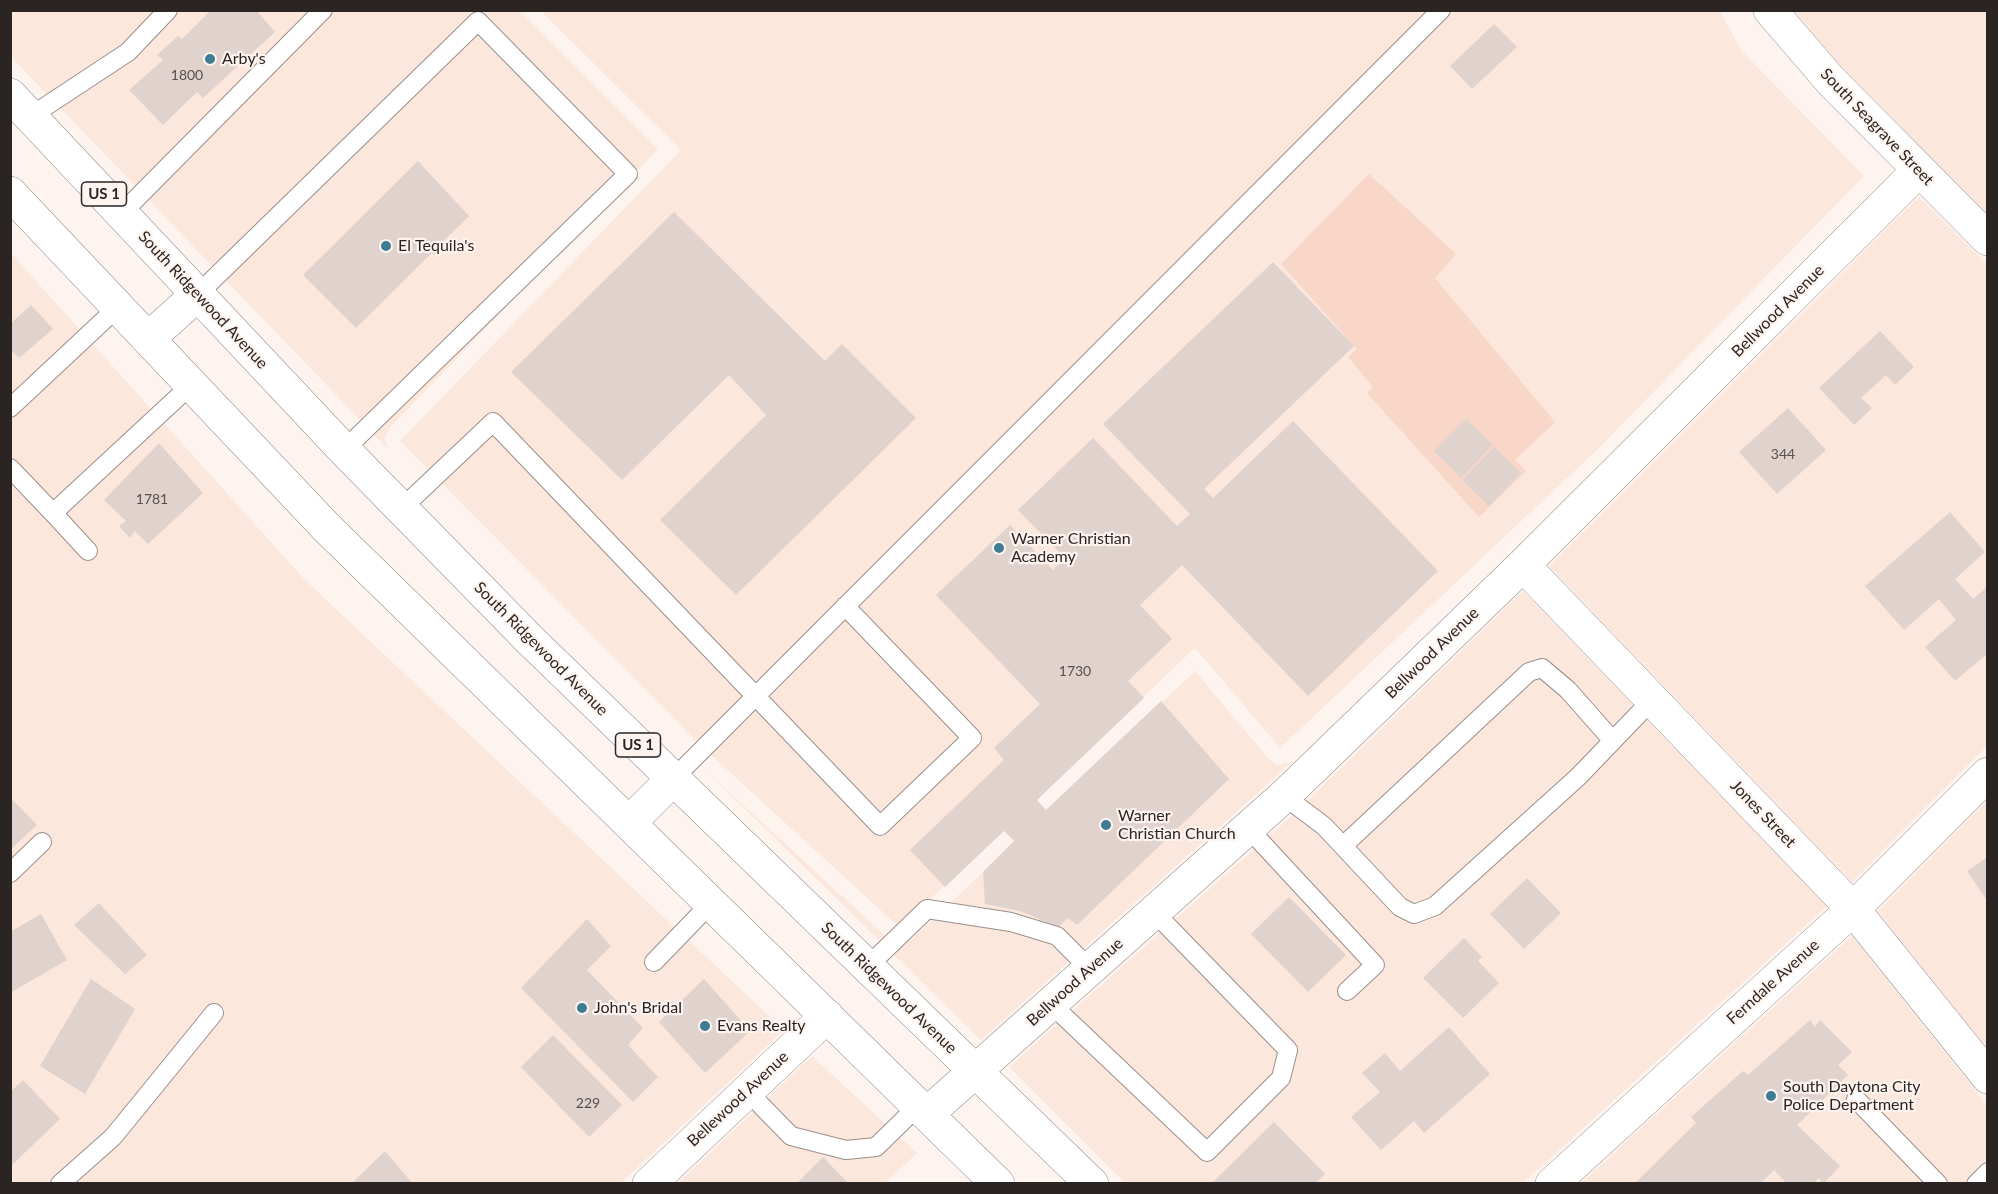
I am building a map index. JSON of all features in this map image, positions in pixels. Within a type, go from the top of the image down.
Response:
[{"type":"street","name":"South Seagrave Street","points":[[1770,10],[1831,81],[1988,239]]},
{"type":"street","name":"South Ridgewood Avenue","points":[[21,106],[344,450],[530,640],[1092,1184]]},
{"type":"street","name":"Bellwood Avenue","points":[[923,1110],[975,1071],[1284,796],[1523,565],[1918,171]]},
{"type":"street","points":[[10,193],[327,528],[998,1184]]},
{"type":"street","points":[[148,339],[198,294]]},
{"type":"street","name":"Jones Street","points":[[1523,565],[1853,909],[1988,1077]]},
{"type":"street","name":"Ferndale Avenue","points":[[1552,1184],[1853,909],[1988,774]]},
{"type":"street","points":[[629,823],[673,779]]},
{"type":"street","name":"Bellewood Avenue","points":[[649,1184],[827,1016]]},
{"type":"lane","points":[[21,106],[128,52],[168,10]]},
{"type":"lane","points":[[122,213],[323,10]]},
{"type":"lane","points":[[673,779],[1442,10]]},
{"type":"lane","points":[[198,294],[478,21],[628,174],[344,450]]},
{"type":"lane","points":[[10,408],[118,307]]},
{"type":"lane","points":[[53,513],[191,385]]},
{"type":"lane","points":[[402,509],[493,422],[880,826],[972,738],[845,606]]},
{"type":"lane","points":[[10,468],[88,551]]},
{"type":"lane","points":[[1344,846],[1529,672],[1542,668],[1568,690],[1613,741]]},
{"type":"lane","points":[[1284,796],[1324,826],[1400,907],[1414,914],[1434,906],[1578,777],[1653,699]]},
{"type":"lane","points":[[1248,828],[1375,965],[1347,991]]},
{"type":"lane","points":[[10,873],[42,842]]},
{"type":"lane","points":[[654,962],[711,903]]},
{"type":"lane","points":[[867,967],[927,909],[1011,922],[1057,936],[1090,969]]},
{"type":"lane","points":[[1051,1004],[1206,1152],[1281,1078],[1288,1050],[1154,912]]},
{"type":"lane","points":[[60,1184],[113,1137],[214,1012]]},
{"type":"lane","points":[[747,1091],[790,1136],[846,1150],[876,1147],[923,1110]]},
{"type":"lane","points":[[1856,1100],[1938,1184]]},
{"type":"lane","points":[[1977,1184],[1988,1172]]},
{"type":"shaded area","points":[[11,11],[520,11],[658,149],[389,429],[385,438],[387,448],[11,57]]},
{"type":"shaded area","name":"Warner Christian Academy","points":[[541,11],[1720,11],[1741,50],[1864,176],[1599,448],[1280,748],[1195,648],[900,928],[701,746],[400,441],[681,150]]},
{"type":"shaded area","points":[[1794,11],[1987,11],[1987,214],[1843,68]]},
{"type":"shaded area","points":[[1369,174],[1456,254],[1435,278],[1555,422],[1515,460],[1526,471],[1479,517],[1367,393],[1373,387],[1348,357],[1357,349],[1281,264]]},
{"type":"shaded area","points":[[1919,197],[1987,264],[1987,746],[1852,882],[1549,566]]},
{"type":"shaded area","points":[[10,252],[305,580],[784,1030],[621,1183],[11,1183]]},
{"type":"shaded area","points":[[1523,591],[1827,906],[1523,1183],[1125,1183],[1009,1067],[1296,812]]},
{"type":"shaded area","points":[[1195,671],[1269,759],[1277,765],[1291,762],[981,1040],[704,769],[891,941],[901,945],[910,941]]},
{"type":"shaded area","points":[[1987,801],[1987,1049],[1878,911]]},
{"type":"shaded area","points":[[1852,936],[1987,1105],[1987,1183],[1580,1184]]},
{"type":"shaded area","points":[[812,1056],[917,1153],[885,1183],[677,1184]]},
{"type":"building","points":[[211,10],[256,10],[275,32],[203,98],[197,92],[163,125],[129,90],[163,60],[157,55],[178,36],[182,39]]},
{"type":"building","points":[[1494,24],[1517,47],[1472,89],[1450,66]]},
{"type":"building","name":"El Tequila's","points":[[418,161],[469,216],[356,328],[303,275]]},
{"type":"building","points":[[674,212],[825,361],[842,344],[916,418],[736,595],[660,520],[766,415],[729,375],[622,480],[511,372]]},
{"type":"building","points":[[1273,262],[1354,346],[1204,489],[1213,498],[1293,421],[1438,571],[1308,696],[1182,565],[1140,605],[1172,639],[1128,681],[1144,698],[1037,800],[1046,810],[1161,701],[1229,779],[1077,925],[1068,918],[1058,927],[1020,911],[985,904],[983,872],[1014,841],[1004,831],[945,887],[910,850],[1004,760],[994,748],[1040,704],[936,595],[1010,525],[1053,570],[1065,558],[1018,510],[1093,438],[1177,526],[1190,514],[1103,424]]},
{"type":"building","points":[[31,305],[53,329],[19,358],[10,349],[10,324]]},
{"type":"building","points":[[1880,331],[1914,367],[1895,385],[1886,375],[1861,398],[1872,408],[1854,425],[1819,388]]},
{"type":"building","points":[[1788,408],[1826,450],[1777,494],[1739,452]]},
{"type":"building","points":[[1466,419],[1493,445],[1461,478],[1434,451]]},
{"type":"building","points":[[159,443],[203,493],[148,544],[135,531],[130,538],[119,526],[126,521],[104,500]]},
{"type":"building","points":[[1494,447],[1521,473],[1489,506],[1462,480]]},
{"type":"building","points":[[1950,512],[1985,552],[1955,579],[1973,599],[1988,586],[1988,653],[1955,681],[1925,647],[1956,620],[1939,599],[1904,630],[1865,586]]},
{"type":"building","points":[[10,797],[37,825],[10,850]]},
{"type":"building","points":[[1988,857],[1988,902],[1967,871]]},
{"type":"building","points":[[1527,878],[1561,913],[1524,949],[1490,914]]},
{"type":"building","points":[[1289,897],[1346,955],[1308,992],[1251,934]]},
{"type":"building","points":[[99,903],[147,955],[125,974],[74,925]]},
{"type":"building","points":[[41,914],[67,960],[10,993],[10,932]]},
{"type":"building","name":"John's Bridal","points":[[587,919],[611,946],[587,970],[643,1028],[628,1045],[658,1077],[633,1102],[521,988]]},
{"type":"building","points":[[1464,938],[1482,957],[1478,961],[1499,983],[1463,1018],[1423,978]]},
{"type":"building","points":[[91,979],[135,1009],[85,1094],[40,1066]]},
{"type":"building","name":"Evans Realty","points":[[704,979],[750,1031],[705,1073],[659,1022]]},
{"type":"building","name":"South Daytona City Police Department","points":[[1810,1020],[1815,1027],[1820,1020],[1852,1052],[1838,1065],[1848,1075],[1797,1125],[1840,1166],[1823,1184],[1819,1178],[1812,1184],[1787,1184],[1774,1170],[1760,1184],[1750,1182],[1749,1184],[1634,1184],[1696,1123],[1691,1117],[1743,1071],[1748,1075]]},
{"type":"building","points":[[1449,1027],[1490,1074],[1424,1133],[1414,1121],[1381,1150],[1351,1117],[1380,1092],[1362,1073],[1385,1053],[1400,1071]]},
{"type":"building","points":[[553,1035],[622,1105],[589,1137],[521,1067]]},
{"type":"building","points":[[23,1080],[60,1119],[10,1167],[10,1092]]},
{"type":"building","points":[[1274,1122],[1325,1174],[1315,1184],[1211,1184]]},
{"type":"building","points":[[385,1151],[413,1184],[351,1184]]},
{"type":"building","points":[[823,1157],[849,1184],[796,1184]]},
{"type":"place","name":"Arby's","points":[[210,59]]},
{"type":"place","name":"El Tequila's","points":[[386,246]]},
{"type":"place","name":"Warner Christian Academy","points":[[999,548]]},
{"type":"place","name":"Warner Christian Church","points":[[1106,825]]},
{"type":"place","name":"John's Bridal","points":[[582,1008]]},
{"type":"place","name":"Evans Realty","points":[[705,1026]]},
{"type":"place","name":"South Daytona City Police Department","points":[[1771,1096]]}]
